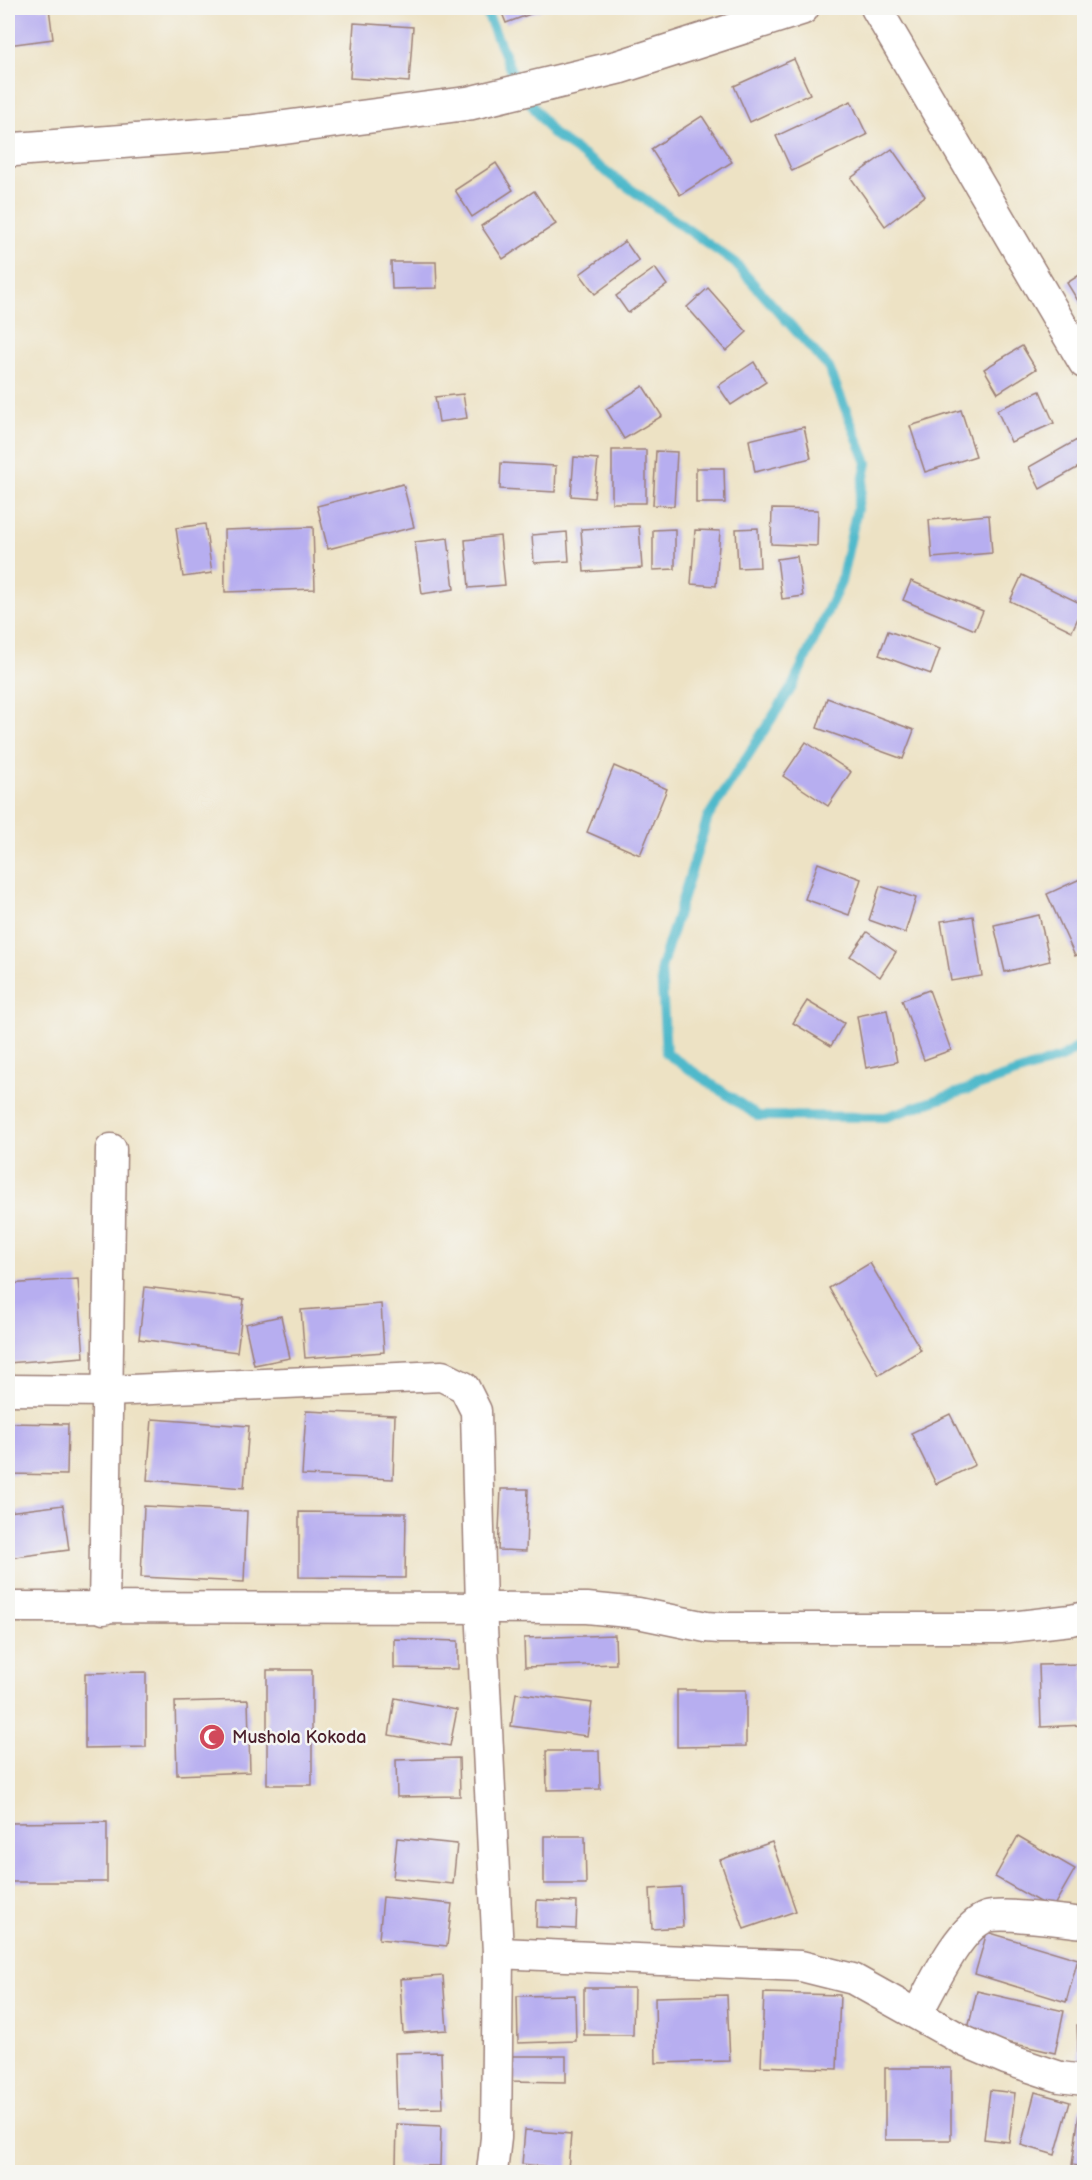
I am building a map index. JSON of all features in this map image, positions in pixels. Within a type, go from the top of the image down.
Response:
[{"type":"main road","points":[[8,150],[250,132],[470,103],[619,67],[802,8]]},
{"type":"street","points":[[876,8],[1084,363]]},
{"type":"street","points":[[104,1608],[111,1149]]},
{"type":"street","points":[[8,1390],[109,1391],[442,1376],[464,1387],[476,1411],[481,1607],[498,1953],[496,2138],[492,2172]]},
{"type":"street","points":[[8,1607],[587,1608],[638,1613],[720,1628],[1001,1628],[1084,1617]]},
{"type":"street","points":[[917,2014],[952,1951],[967,1931],[987,1917],[1012,1916],[1084,1923]]},
{"type":"street","points":[[498,1953],[801,1966],[853,1979],[966,2042],[1006,2059],[1059,2077],[1084,2080]]},
{"type":"building","points":[[8,8],[49,8],[53,39],[8,45]]},
{"type":"building","points":[[500,8],[540,8],[541,10],[506,23]]},
{"type":"building","points":[[354,23],[413,27],[409,82],[350,78]]},
{"type":"building","points":[[794,59],[810,94],[750,122],[734,86]]},
{"type":"building","points":[[851,101],[867,135],[792,171],[776,136]]},
{"type":"building","points":[[702,116],[732,162],[680,195],[651,149]]},
{"type":"building","points":[[892,149],[925,196],[885,226],[851,178]]},
{"type":"building","points":[[496,163],[513,190],[472,217],[455,190]]},
{"type":"building","points":[[534,191],[556,224],[503,259],[481,226]]},
{"type":"building","points":[[625,241],[639,261],[595,294],[580,274]]},
{"type":"building","points":[[391,262],[436,262],[437,288],[392,289]]},
{"type":"building","points":[[655,268],[667,285],[628,313],[616,296]]},
{"type":"building","points":[[1084,272],[1084,308],[1083,309],[1067,283]]},
{"type":"building","points":[[708,288],[747,332],[726,351],[687,307]]},
{"type":"building","points":[[1022,346],[1036,369],[998,393],[984,369]]},
{"type":"building","points":[[754,362],[766,382],[731,405],[718,386]]},
{"type":"building","points":[[643,386],[662,416],[624,439],[606,409]]},
{"type":"building","points":[[1040,391],[1054,423],[1011,442],[997,410]]},
{"type":"building","points":[[463,394],[467,418],[439,422],[435,397]]},
{"type":"building","points":[[961,410],[976,456],[925,472],[910,426]]},
{"type":"building","points":[[804,427],[811,458],[755,472],[749,440]]},
{"type":"building","points":[[1084,436],[1084,464],[1040,489],[1029,467]]},
{"type":"building","points":[[612,450],[646,450],[646,503],[612,503]]},
{"type":"building","points":[[656,451],[677,452],[674,506],[653,505]]},
{"type":"building","points":[[574,457],[598,459],[594,498],[571,496]]},
{"type":"building","points":[[501,463],[556,466],[555,492],[500,489]]},
{"type":"building","points":[[696,468],[724,468],[725,503],[696,503]]},
{"type":"building","points":[[403,484],[414,527],[328,549],[317,506]]},
{"type":"building","points":[[772,509],[818,510],[817,546],[771,544]]},
{"type":"building","points":[[989,515],[992,553],[932,558],[929,520]]},
{"type":"building","points":[[205,524],[212,573],[183,577],[176,528]]},
{"type":"building","points":[[639,526],[642,568],[584,572],[581,529]]},
{"type":"building","points":[[313,527],[315,589],[225,592],[224,530]]},
{"type":"building","points":[[758,528],[760,567],[738,568],[736,529]]},
{"type":"building","points":[[675,529],[675,569],[653,570],[653,530]]},
{"type":"building","points":[[695,530],[720,531],[716,586],[691,584]]},
{"type":"building","points":[[567,532],[569,561],[534,563],[532,535]]},
{"type":"building","points":[[500,536],[505,585],[469,588],[465,540]]},
{"type":"building","points":[[448,538],[454,589],[422,594],[415,542]]},
{"type":"building","points":[[797,556],[803,596],[782,599],[777,559]]},
{"type":"building","points":[[1022,575],[1084,605],[1072,631],[1010,601]]},
{"type":"building","points":[[911,581],[983,611],[975,630],[903,600]]},
{"type":"building","points":[[888,631],[940,649],[931,674],[879,655]]},
{"type":"building","points":[[827,698],[914,730],[903,759],[817,728]]},
{"type":"building","points":[[806,742],[851,772],[828,806],[783,776]]},
{"type":"building","points":[[614,766],[667,789],[640,855],[587,832]]},
{"type":"building","points":[[818,863],[861,879],[849,915],[805,899]]},
{"type":"building","points":[[1080,879],[1084,889],[1084,952],[1075,956],[1047,894]]},
{"type":"building","points":[[880,886],[916,898],[905,933],[869,920]]},
{"type":"building","points":[[1039,915],[1050,961],[1005,972],[994,925]]},
{"type":"building","points":[[973,916],[982,976],[951,981],[941,921]]},
{"type":"building","points":[[867,932],[896,952],[880,977],[850,956]]},
{"type":"building","points":[[929,990],[951,1050],[924,1060],[902,1000]]},
{"type":"building","points":[[807,1001],[844,1023],[831,1046],[793,1023]]},
{"type":"building","points":[[887,1010],[897,1062],[866,1068],[857,1016]]},
{"type":"building","points":[[870,1263],[921,1350],[879,1375],[829,1288]]},
{"type":"building","points":[[78,1279],[84,1357],[8,1363],[8,1284]]},
{"type":"building","points":[[145,1287],[244,1299],[237,1352],[139,1339]]},
{"type":"building","points":[[381,1304],[384,1352],[305,1358],[301,1310]]},
{"type":"building","points":[[281,1316],[290,1358],[254,1365],[245,1324]]},
{"type":"building","points":[[306,1411],[395,1415],[393,1479],[302,1475]]},
{"type":"building","points":[[950,1414],[975,1465],[936,1484],[911,1433]]},
{"type":"building","points":[[152,1419],[249,1426],[244,1488],[147,1480]]},
{"type":"building","points":[[8,1423],[68,1424],[67,1475],[8,1474]]},
{"type":"building","points":[[501,1489],[528,1489],[526,1551],[498,1550]]},
{"type":"building","points":[[63,1505],[69,1550],[8,1558],[8,1512]]},
{"type":"building","points":[[144,1506],[247,1511],[244,1582],[141,1577]]},
{"type":"building","points":[[299,1512],[406,1513],[405,1578],[299,1577]]},
{"type":"building","points":[[615,1635],[616,1664],[525,1667],[524,1638]]},
{"type":"building","points":[[394,1639],[458,1641],[458,1669],[394,1668]]},
{"type":"building","points":[[1084,1664],[1084,1725],[1041,1727],[1039,1665]]},
{"type":"building","points":[[267,1670],[312,1670],[312,1785],[267,1785]]},
{"type":"building","points":[[146,1672],[146,1747],[85,1748],[85,1673]]},
{"type":"building","points":[[677,1690],[746,1690],[746,1746],[677,1747]]},
{"type":"building","points":[[516,1693],[592,1703],[587,1736],[511,1726]]},
{"type":"building","points":[[395,1698],[457,1710],[450,1746],[389,1735]]},
{"type":"building","name":"Mushola Kokoda","points":[[248,1700],[250,1772],[177,1775],[175,1702]]},
{"type":"building","points":[[546,1751],[599,1751],[600,1789],[547,1790]]},
{"type":"building","points":[[459,1758],[460,1796],[397,1797],[396,1760]]},
{"type":"building","points":[[107,1822],[107,1882],[8,1882],[8,1823]]},
{"type":"building","points":[[544,1836],[585,1836],[586,1884],[544,1884]]},
{"type":"building","points":[[1018,1836],[1075,1869],[1052,1909],[995,1877]]},
{"type":"building","points":[[397,1838],[457,1844],[453,1884],[393,1878]]},
{"type":"building","points":[[772,1842],[796,1911],[744,1929],[720,1860]]},
{"type":"building","points":[[681,1887],[683,1927],[652,1929],[650,1889]]},
{"type":"building","points":[[383,1897],[452,1904],[447,1946],[379,1939]]},
{"type":"building","points":[[537,1900],[577,1902],[576,1929],[536,1927]]},
{"type":"building","points":[[987,1932],[1078,1959],[1066,2002],[975,1974]]},
{"type":"building","points":[[443,1976],[447,2030],[403,2033],[400,1979]]},
{"type":"building","points":[[584,1988],[634,1988],[633,2035],[584,2035]]},
{"type":"building","points":[[977,1991],[1064,2011],[1055,2053],[967,2033]]},
{"type":"building","points":[[764,1993],[840,1995],[837,2069],[761,2066]]},
{"type":"building","points":[[575,1995],[576,2041],[518,2043],[517,1996]]},
{"type":"building","points":[[727,1995],[730,2061],[656,2063],[655,1997]]},
{"type":"building","points":[[1077,2025],[1084,2025],[1084,2070],[1079,2071]]},
{"type":"building","points":[[441,2052],[443,2108],[397,2109],[395,2053]]},
{"type":"building","points":[[509,2056],[566,2056],[566,2082],[509,2081]]},
{"type":"building","points":[[885,2068],[951,2068],[951,2140],[885,2140]]},
{"type":"building","points":[[990,2090],[1015,2093],[1009,2142],[984,2139]]},
{"type":"building","points":[[1035,2092],[1070,2102],[1055,2155],[1021,2145]]},
{"type":"building","points":[[1080,2107],[1084,2107],[1084,2167],[1072,2165]]},
{"type":"building","points":[[397,2124],[441,2126],[440,2166],[396,2165]]},
{"type":"building","points":[[525,2130],[571,2134],[568,2169],[522,2164]]},
{"type":"waterway","points":[[485,8],[516,83],[553,134],[735,263],[829,368],[867,463],[841,582],[792,687],[708,817],[661,968],[666,1053],[758,1116],[886,1117],[1063,1057],[1084,1042]]},
{"type":"place","name":"Mushola Kokoda","points":[[212,1737]]}]
